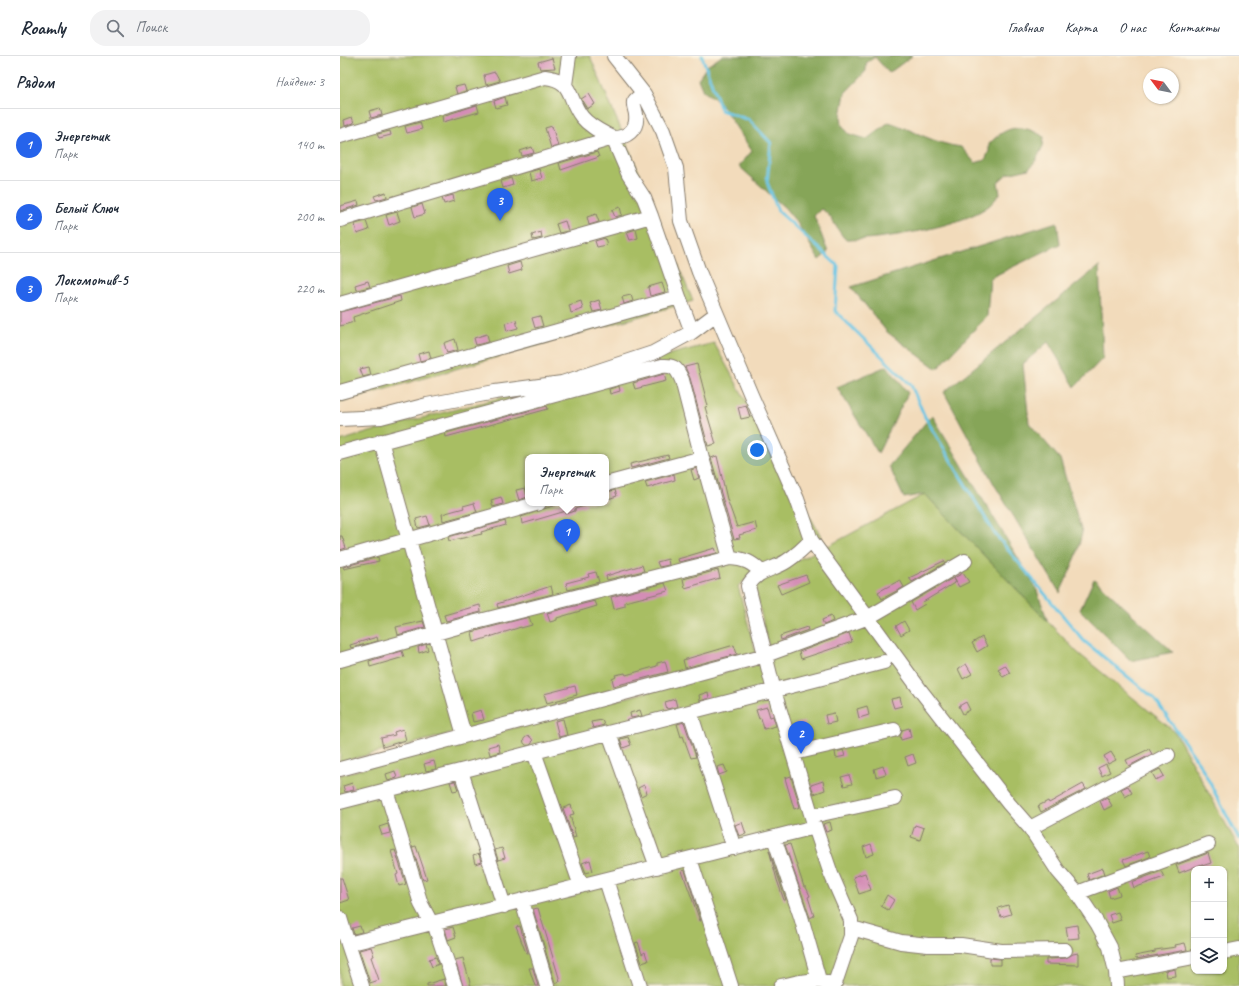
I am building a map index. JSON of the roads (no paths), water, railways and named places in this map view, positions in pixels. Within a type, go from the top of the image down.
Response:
[{"type":"street","points":[[565,85],[569,56]]},
{"type":"street","points":[[614,56],[644,94],[664,131],[676,168],[681,221],[699,272],[797,499],[811,540],[922,691],[1009,804],[1030,828],[1058,871],[1076,893],[1097,923],[1110,947],[1116,972],[1117,986]]},
{"type":"street","points":[[340,136],[545,76],[561,80],[583,119],[593,128],[613,138],[629,175],[644,198],[692,332]]},
{"type":"street","points":[[340,220],[613,138],[621,138],[632,131],[636,117],[634,104],[636,98],[644,94]]},
{"type":"street","points":[[340,304],[651,216]]},
{"type":"street","points":[[340,392],[679,297]]},
{"type":"street","points":[[340,419],[382,417],[427,405],[495,392],[562,383],[653,353],[692,332],[716,314]]},
{"type":"street","points":[[340,453],[662,366],[671,366],[677,369],[682,380],[730,558]]},
{"type":"street","points":[[381,441],[410,539],[464,735]]},
{"type":"street","points":[[609,483],[702,458]]},
{"type":"street","points":[[340,559],[529,506]]},
{"type":"street","points":[[781,986],[819,980],[834,986],[852,928],[851,920],[831,874],[813,822],[794,753],[774,691],[748,586],[753,578],[761,572],[786,562],[802,550],[811,540]]},
{"type":"street","points":[[340,660],[436,633],[730,558],[742,559],[753,563],[761,572]]},
{"type":"street","points":[[340,769],[766,655],[869,617],[965,562]]},
{"type":"street","points":[[340,802],[884,662]]},
{"type":"street","points":[[690,712],[734,848]]},
{"type":"street","points":[[794,753],[894,730]]},
{"type":"street","points":[[609,733],[657,867]]},
{"type":"street","points":[[534,752],[581,886]]},
{"type":"street","points":[[1030,828],[1168,755]]},
{"type":"street","points":[[461,771],[504,906]]},
{"type":"street","points":[[386,790],[421,904],[429,919],[434,923],[455,986]]},
{"type":"street","points":[[348,944],[774,838],[813,822],[895,798]]},
{"type":"street","points":[[774,838],[801,917],[819,980]]},
{"type":"street","points":[[1076,893],[1208,844]]},
{"type":"street","points":[[690,859],[731,986]]},
{"type":"street","points":[[606,880],[640,986]]},
{"type":"street","points":[[522,901],[547,986]]},
{"type":"street","points":[[340,918],[362,986]]},
{"type":"street","points":[[852,928],[901,942],[928,945],[961,945],[1001,951],[1065,950]]},
{"type":"street","points":[[1227,951],[1239,949]]},
{"type":"street","points":[[1116,972],[1191,958]]},
{"type":"waterway","points":[[702,56],[721,110],[749,120],[771,143],[767,182],[778,211],[838,266],[835,311],[911,385],[925,417],[995,534],[1084,641],[1154,698],[1201,766],[1239,839]]},
{"type":"place","name":"Локомотив-5","points":[[500,221]]},
{"type":"place","name":"Энергетик","points":[[567,552]]},
{"type":"place","name":"Белый Ключ","points":[[801,754]]}]
